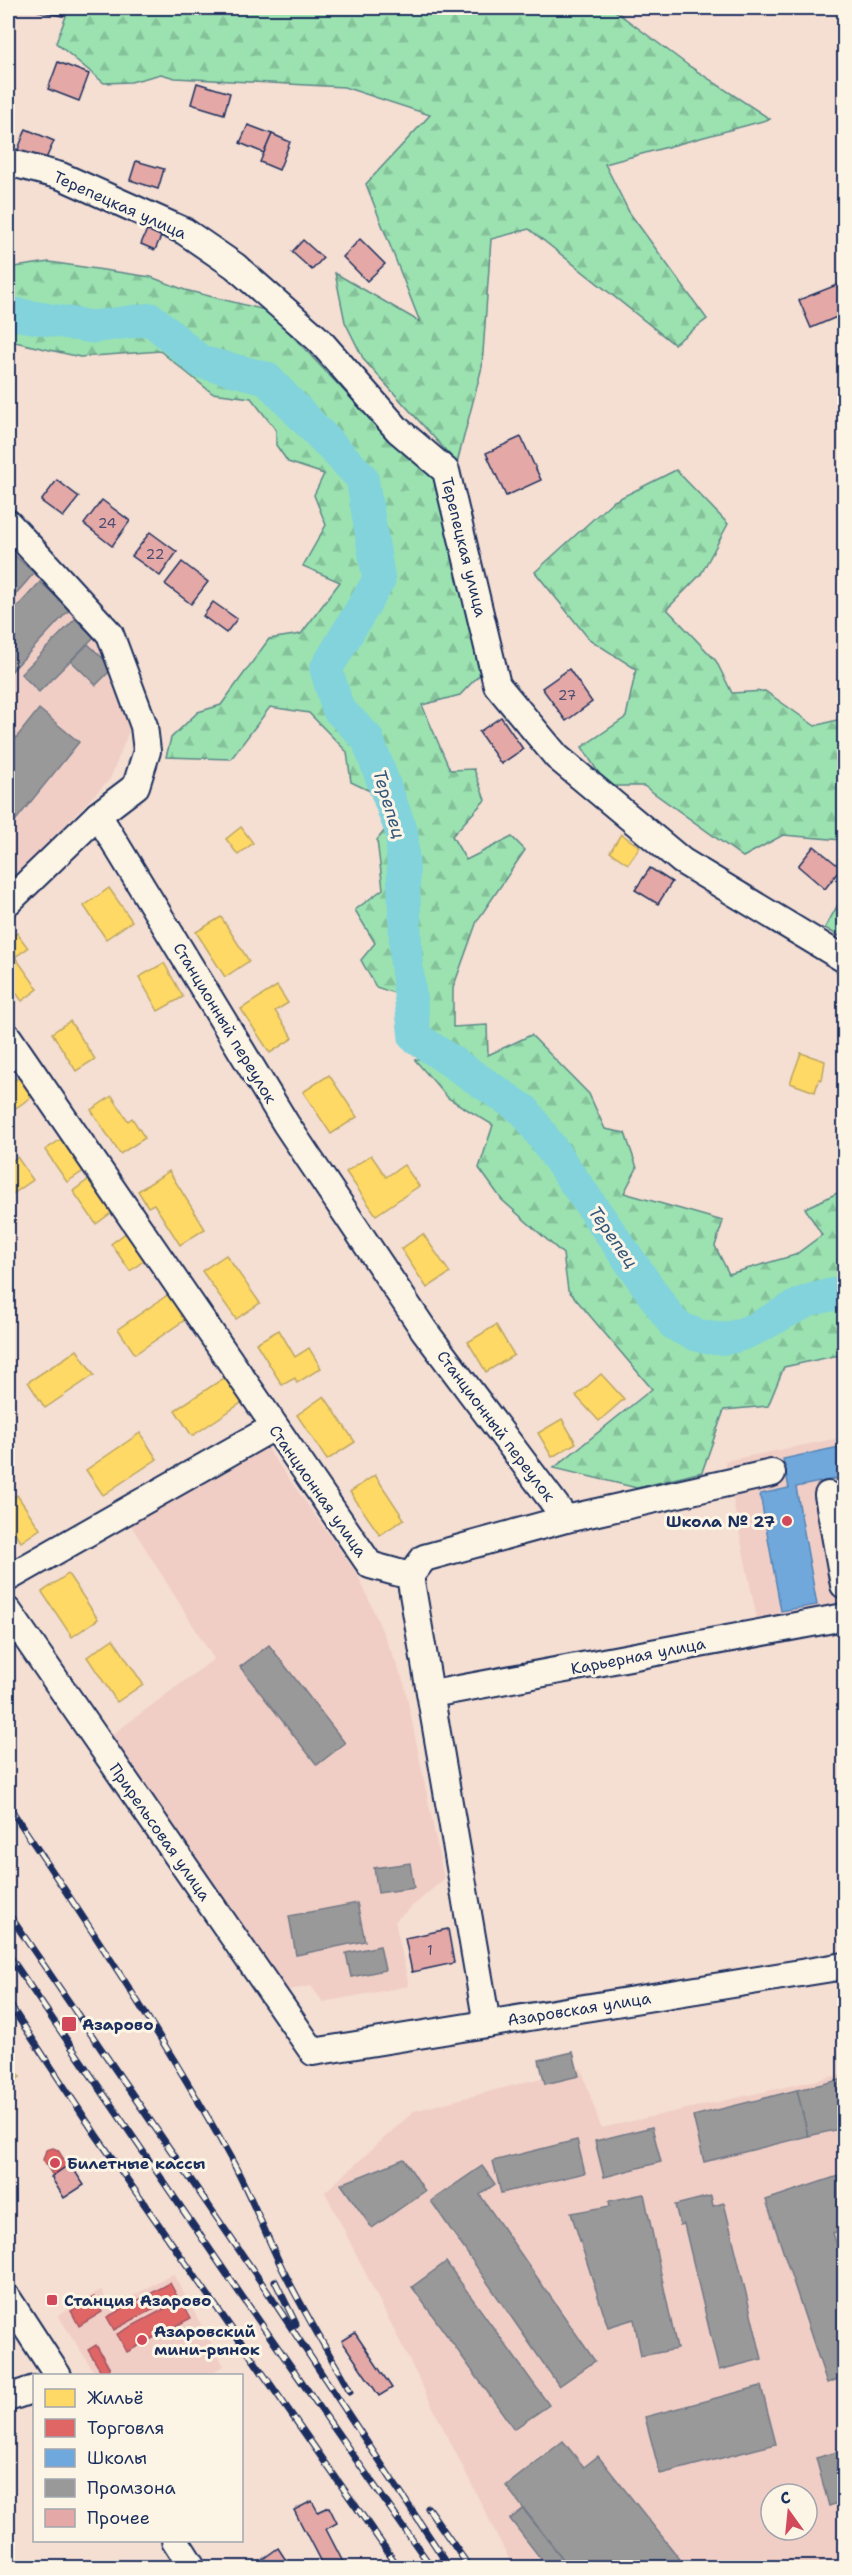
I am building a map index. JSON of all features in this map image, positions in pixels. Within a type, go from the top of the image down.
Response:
[{"type":"street","name":"Терепецкая улица","points":[[8,162],[61,176],[184,231],[235,266],[319,340],[398,430],[446,471],[497,685],[557,757],[682,861],[844,959]]},
{"type":"street","points":[[8,523],[110,634],[144,726],[147,751],[136,786],[98,815],[8,902]]},
{"type":"street","name":"Станционный переулок","points":[[98,815],[286,1124],[424,1330],[566,1519]]},
{"type":"street","name":"Станционная улица","points":[[8,1037],[370,1565],[410,1576]]},
{"type":"street","points":[[8,1578],[274,1427]]},
{"type":"street","points":[[487,2024],[410,1576],[424,1558],[566,1519],[772,1473]]},
{"type":"street","points":[[828,1495],[844,1585]]},
{"type":"street","name":"Прирельсовая улица","points":[[8,1611],[313,2052]]},
{"type":"street","name":"Карьерная улица","points":[[432,1694],[844,1617]]},
{"type":"street","name":"Азаровская улица","points":[[313,2052],[844,1966]]},
{"type":"street","points":[[8,2299],[57,2374]]},
{"type":"street","points":[[8,2398],[33,2390]]},
{"type":"street","points":[[176,2542],[193,2568]]},
{"type":"shaded area","points":[[8,540],[103,639],[133,721],[110,779],[8,884]]},
{"type":"shaded area","name":"Школа № 27","points":[[844,1437],[844,1483],[831,1486],[844,1555],[844,1606],[758,1624],[725,1461]]},
{"type":"shaded area","points":[[264,1444],[358,1575],[404,1682],[444,1879],[395,1921],[409,1986],[323,2002],[311,1986],[283,1991],[112,1735],[214,1659],[129,1522]]},
{"type":"shaded area","points":[[581,2068],[601,2128],[844,2074],[844,2567],[513,2567],[325,2192],[414,2111]]},
{"type":"shaded area","name":"Азаровский мини-рынок","points":[[173,2274],[224,2366],[209,2374],[95,2374],[58,2315],[101,2290],[111,2308]]},
{"type":"green space","points":[[69,8],[611,8],[689,66],[770,119],[605,164],[629,212],[707,319],[674,344],[529,229],[491,239],[482,367],[457,463],[364,360],[345,322],[335,273],[420,322],[366,184],[430,115],[344,87],[175,78],[161,74],[131,82],[104,83],[56,43]]},
{"type":"green space","points":[[49,262],[151,277],[185,290],[269,311],[390,440],[440,479],[483,671],[460,695],[422,705],[450,770],[474,769],[485,800],[452,836],[466,860],[512,837],[525,850],[477,921],[453,988],[453,1027],[487,1025],[488,1055],[531,1035],[589,1094],[605,1129],[625,1133],[637,1168],[624,1193],[723,1221],[715,1246],[729,1274],[795,1255],[822,1235],[805,1208],[844,1190],[844,1354],[784,1367],[768,1406],[724,1410],[702,1472],[637,1488],[554,1468],[652,1389],[568,1290],[563,1254],[502,1200],[479,1168],[493,1125],[448,1098],[415,1060],[450,1050],[428,1030],[424,1003],[376,987],[361,960],[375,943],[355,910],[383,889],[377,840],[385,830],[372,792],[351,782],[347,752],[309,713],[270,707],[231,759],[166,757],[171,738],[198,712],[221,705],[269,639],[301,634],[340,582],[303,566],[326,525],[314,495],[324,474],[288,462],[276,445],[276,430],[251,398],[212,393],[160,351],[80,357],[15,342],[8,343],[8,268]]},
{"type":"green space","points":[[676,470],[728,524],[701,574],[667,609],[716,661],[732,693],[765,691],[815,726],[844,718],[844,845],[842,840],[783,835],[743,857],[644,786],[607,786],[582,747],[626,717],[636,669],[589,639],[535,572],[612,502]]},
{"type":"green space","points":[[844,894],[844,939],[825,928]]},
{"type":"building: Жильё","points":[[241,827],[253,843],[238,855],[226,839]]},
{"type":"building: Жильё","points":[[621,834],[640,847],[628,864],[610,852]]},
{"type":"building: Жильё","points":[[109,888],[132,921],[106,939],[84,906]]},
{"type":"building: Жильё","points":[[221,917],[249,961],[225,977],[196,932]]},
{"type":"building: Жильё","points":[[17,933],[28,948],[15,957],[38,989],[22,1001],[8,982],[8,940]]},
{"type":"building: Жильё","points":[[164,963],[183,997],[158,1011],[139,977]]},
{"type":"building: Жильё","points":[[277,986],[288,1003],[275,1011],[293,1038],[270,1053],[241,1009]]},
{"type":"building: Жильё","points":[[70,1021],[95,1059],[76,1071],[52,1033]]},
{"type":"building: Жильё","points":[[801,1053],[825,1061],[822,1080],[819,1079],[815,1092],[790,1083]]},
{"type":"building: Жильё","points":[[329,1075],[357,1117],[331,1134],[303,1092]]},
{"type":"building: Жильё","points":[[19,1077],[33,1096],[10,1112],[8,1086]]},
{"type":"building: Жильё","points":[[112,1096],[128,1121],[132,1118],[145,1138],[120,1154],[91,1110]]},
{"type":"building: Жильё","points":[[66,1136],[88,1168],[67,1182],[45,1150]]},
{"type":"building: Жильё","points":[[371,1155],[386,1177],[404,1165],[419,1186],[376,1215],[346,1172]]},
{"type":"building: Жильё","points":[[17,1157],[33,1180],[10,1196],[8,1193],[8,1164]]},
{"type":"building: Жильё","points":[[169,1171],[205,1229],[180,1245],[154,1204],[148,1207],[138,1191]]},
{"type":"building: Жильё","points":[[92,1177],[115,1210],[96,1224],[73,1191]]},
{"type":"building: Жильё","points":[[135,1226],[154,1253],[130,1271],[111,1244]]},
{"type":"building: Жильё","points":[[423,1234],[450,1273],[427,1288],[401,1249]]},
{"type":"building: Жильё","points":[[226,1255],[260,1303],[236,1319],[202,1271]]},
{"type":"building: Жильё","points":[[172,1292],[189,1317],[135,1354],[118,1329]]},
{"type":"building: Жильё","points":[[496,1325],[514,1355],[486,1372],[468,1342]]},
{"type":"building: Жильё","points":[[279,1330],[295,1357],[309,1348],[321,1368],[297,1383],[295,1378],[282,1385],[256,1343]]},
{"type":"building: Жильё","points":[[77,1350],[94,1375],[45,1408],[28,1382]]},
{"type":"building: Жильё","points":[[230,1374],[247,1399],[192,1436],[175,1410]]},
{"type":"building: Жильё","points":[[601,1374],[624,1399],[599,1421],[576,1396]]},
{"type":"building: Жильё","points":[[324,1396],[355,1442],[327,1460],[297,1415]]},
{"type":"building: Жильё","points":[[562,1419],[576,1443],[552,1457],[538,1433]]},
{"type":"building: Жильё","points":[[140,1433],[157,1459],[103,1495],[86,1470]]},
{"type":"building: Жильё","points":[[375,1475],[404,1519],[380,1535],[350,1492]]},
{"type":"building: Жильё","points":[[17,1495],[40,1529],[21,1542],[8,1522],[8,1502]]},
{"type":"building: Жильё","points":[[68,1574],[98,1619],[72,1637],[42,1592]]},
{"type":"building: Жильё","points":[[113,1639],[143,1684],[117,1702],[87,1657]]},
{"type":"building: Жильё","points":[[13,2066],[20,2077],[8,2085],[8,2070]]},
{"type":"building: Торговля","name":"Билетные кассы","points":[[53,2148],[58,2150],[68,2166],[53,2176],[43,2160],[46,2150]]},
{"type":"building: Торговля","points":[[170,2283],[177,2296],[114,2330],[107,2317]]},
{"type":"building: Торговля","points":[[94,2297],[102,2312],[79,2326],[71,2311]]},
{"type":"building: Торговля","points":[[181,2300],[191,2318],[127,2352],[117,2334]]},
{"type":"building: Торговля","points":[[96,2345],[110,2369],[102,2373],[88,2350]]},
{"type":"building: Школы","name":"Школа № 27","points":[[844,1446],[844,1477],[796,1487],[817,1605],[781,1611],[760,1494],[789,1488],[783,1459]]},
{"type":"building: Промзона","points":[[8,549],[34,573],[8,603]]},
{"type":"building: Промзона","points":[[40,582],[70,609],[8,675],[8,617]]},
{"type":"building: Промзона","points":[[75,619],[94,637],[39,692],[21,674]]},
{"type":"building: Промзона","points":[[88,644],[113,668],[96,685],[71,661]]},
{"type":"building: Промзона","points":[[39,709],[79,742],[8,830],[8,748]]},
{"type":"building: Промзона","points":[[269,1645],[345,1743],[317,1765],[240,1667]]},
{"type":"building: Промзона","points":[[410,1863],[414,1888],[378,1893],[374,1868]]},
{"type":"building: Промзона","points":[[357,1903],[365,1941],[296,1955],[289,1916]]},
{"type":"building: Промзона","points":[[380,1946],[385,1970],[351,1977],[346,1953]]},
{"type":"building: Промзона","points":[[573,2052],[579,2076],[545,2084],[539,2060]]},
{"type":"building: Промзона","points":[[844,2079],[844,2128],[808,2136],[797,2090]]},
{"type":"building: Промзона","points":[[797,2090],[808,2136],[704,2162],[693,2116]]},
{"type":"building: Промзона","points":[[652,2127],[661,2162],[604,2177],[595,2141]]},
{"type":"building: Промзона","points":[[577,2140],[585,2173],[501,2193],[493,2161]]},
{"type":"building: Промзона","points":[[404,2159],[425,2191],[372,2228],[341,2184]]},
{"type":"building: Промзона","points":[[482,2166],[495,2184],[480,2195],[595,2361],[559,2386],[431,2201]]},
{"type":"building: Промзона","points":[[844,2174],[844,2229],[833,2233],[844,2268],[844,2377],[827,2383],[766,2200]]},
{"type":"building: Промзона","points":[[644,2194],[677,2349],[641,2356],[634,2319],[608,2327],[571,2213],[610,2206],[609,2201]]},
{"type":"building: Промзона","points":[[711,2196],[713,2206],[724,2203],[762,2359],[719,2370],[684,2224],[680,2225],[675,2205]]},
{"type":"building: Промзона","points":[[446,2262],[549,2405],[514,2429],[412,2287]]},
{"type":"building: Промзона","points":[[761,2386],[776,2444],[660,2474],[645,2417]]},
{"type":"building: Промзона","points":[[563,2441],[584,2467],[598,2456],[687,2568],[570,2568],[506,2486]]},
{"type":"building: Промзона","points":[[844,2450],[844,2501],[829,2506],[816,2458]]},
{"type":"building: Промзона","points":[[523,2509],[570,2568],[548,2568],[510,2519]]},
{"type":"building: Прочее","points":[[39,8],[65,8],[63,16],[38,11]]},
{"type":"building: Прочее","points":[[58,62],[89,74],[79,101],[48,89]]},
{"type":"building: Прочее","points":[[197,83],[230,93],[224,114],[191,104]]},
{"type":"building: Прочее","points":[[248,125],[272,134],[264,153],[240,143]]},
{"type":"building: Прочее","points":[[26,129],[54,141],[44,163],[17,152]]},
{"type":"building: Прочее","points":[[272,134],[290,142],[279,170],[260,162]]},
{"type":"building: Прочее","points":[[136,161],[164,169],[158,189],[130,180]]},
{"type":"building: Прочее","points":[[148,227],[162,234],[155,250],[141,244]]},
{"type":"building: Прочее","points":[[360,239],[385,264],[367,281],[343,257]]},
{"type":"building: Прочее","points":[[303,240],[323,258],[312,270],[292,252]]},
{"type":"building: Прочее","points":[[844,282],[844,314],[811,328],[799,300]]},
{"type":"building: Прочее","points":[[521,437],[541,480],[506,496],[486,453]]},
{"type":"building: Прочее","points":[[57,480],[79,497],[63,517],[41,501]]},
{"type":"building: Прочее","points":[[102,500],[130,521],[112,546],[84,524]]},
{"type":"building: Прочее","points":[[150,532],[177,552],[160,576],[132,556]]},
{"type":"building: Прочее","points":[[182,562],[208,582],[191,604],[165,584]]},
{"type":"building: Прочее","points":[[213,602],[237,619],[226,633],[203,616]]},
{"type":"building: Прочее","points":[[569,669],[592,702],[566,721],[542,688]]},
{"type":"building: Прочее","points":[[501,717],[523,749],[501,764],[479,732]]},
{"type":"building: Прочее","points":[[814,846],[841,868],[825,889],[798,866]]},
{"type":"building: Прочее","points":[[650,868],[672,882],[658,904],[635,890]]},
{"type":"building: Прочее","points":[[448,1929],[454,1963],[412,1972],[405,1938]]},
{"type":"building: Прочее","points":[[70,2164],[84,2185],[64,2198],[51,2177]]},
{"type":"building: Прочее","points":[[355,2333],[392,2388],[379,2396],[342,2341]]},
{"type":"building: Прочее","points":[[312,2501],[318,2512],[329,2507],[337,2523],[326,2529],[345,2566],[342,2568],[324,2568],[294,2510]]},
{"type":"building: Прочее","points":[[278,2548],[291,2568],[259,2568],[256,2564]]},
{"type":"waterway","name":"Терепец","points":[[8,313],[92,327],[151,319],[201,362],[266,378],[362,478],[379,580],[326,669],[338,709],[367,738],[402,833],[406,959],[415,1037],[525,1111],[674,1324],[694,1334],[711,1338],[728,1338],[743,1334],[808,1301],[844,1292]]},
{"type":"railway","points":[[8,1805],[123,1978],[178,2067],[237,2171],[290,2284],[350,2391]]},
{"type":"railway","points":[[8,1913],[261,2282],[450,2568]]},
{"type":"railway","points":[[8,1954],[241,2295],[432,2568]]},
{"type":"railway","points":[[8,2002],[96,2135],[399,2568]]},
{"type":"railway","points":[[275,2281],[296,2324]]},
{"type":"railway","points":[[428,2508],[470,2568]]},
{"type":"place","name":"Школа № 27","points":[[787,1521]]},
{"type":"place","name":"Азарово","points":[[69,2024]]},
{"type":"place","name":"Билетные кассы","points":[[55,2163]]},
{"type":"place","name":"Станция Азарово","points":[[52,2300]]},
{"type":"place","name":"Азаровский мини-рынок","points":[[142,2340]]}]
